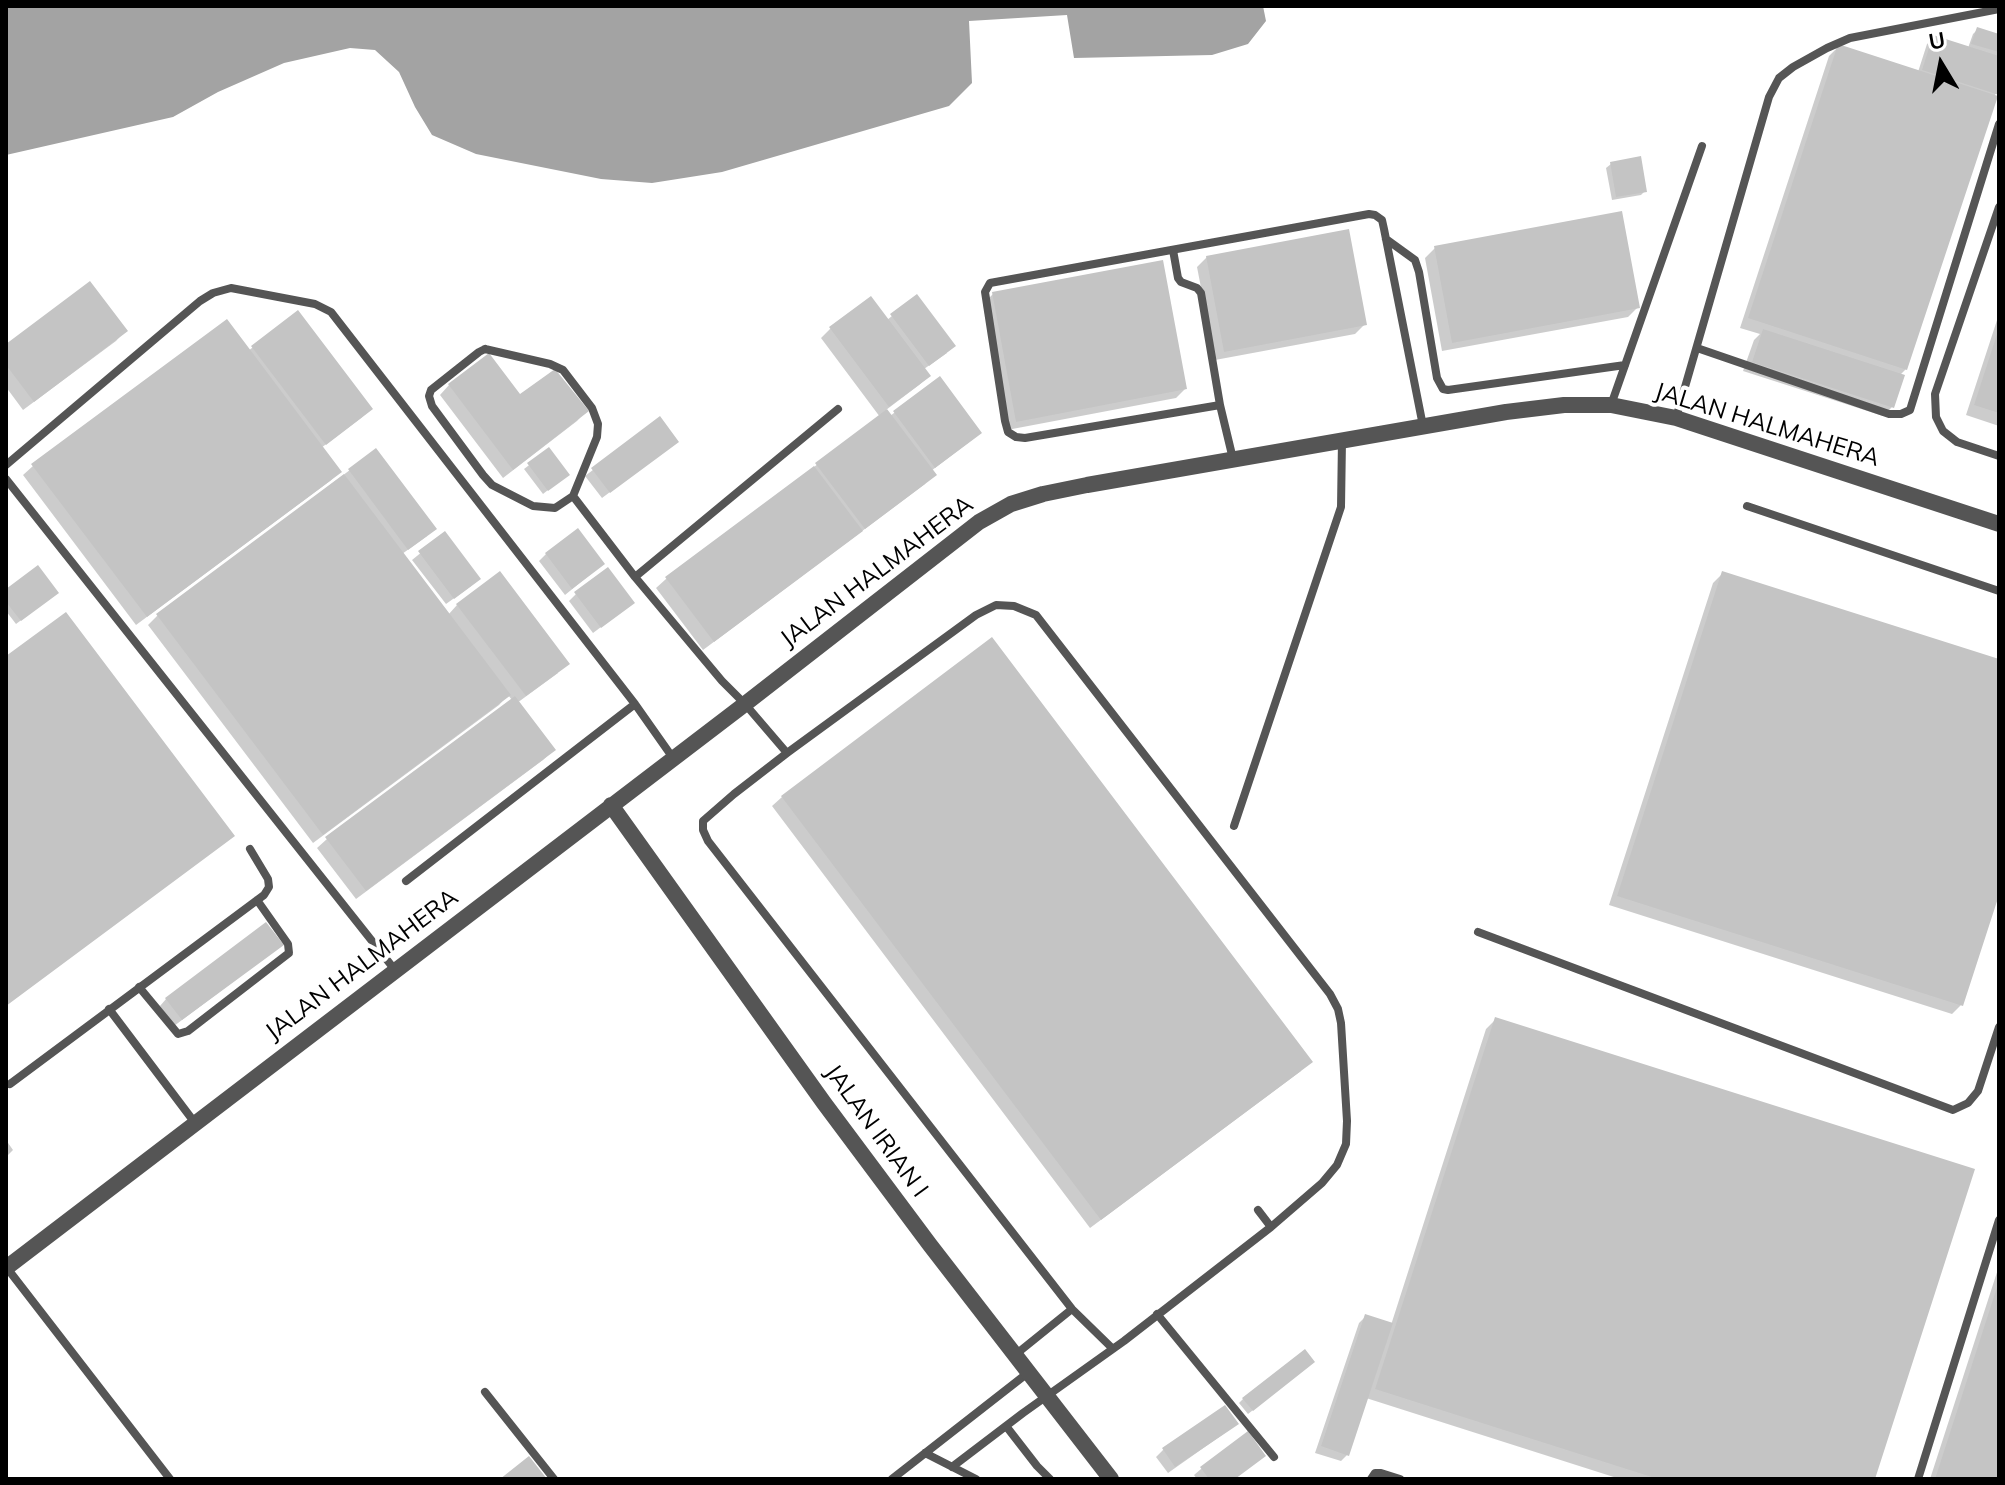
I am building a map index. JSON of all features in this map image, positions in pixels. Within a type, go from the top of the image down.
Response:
[{"type":"street","name":"JALAN HALMAHERA","points":[[6,1268],[979,522],[1011,504],[1087,485],[1506,412],[1564,405],[1611,405],[1676,418],[1999,524]]},
{"type":"street","name":"JALAN IRIAN I","points":[[611,805],[824,1103],[1111,1479]]},
{"type":"lane","points":[[1676,418],[1769,97],[1779,78],[1793,67],[1850,38],[1999,9]]},
{"type":"lane","points":[[1697,348],[1889,414],[1910,410],[1999,124]]},
{"type":"lane","points":[[1611,405],[1702,146]]},
{"type":"lane","points":[[1999,207],[1935,394],[1936,417],[1943,431],[1957,442],[1999,456]]},
{"type":"lane","points":[[1220,405],[1016,437],[1008,432],[1005,421],[985,292],[990,283],[1375,215],[1382,220],[1423,426]]},
{"type":"lane","points":[[1385,239],[1415,260],[1437,378],[1443,389],[1625,365]]},
{"type":"lane","points":[[1173,250],[1178,278],[1201,293],[1220,405],[1233,459]]},
{"type":"lane","points":[[6,465],[213,293],[231,288],[315,304],[331,312],[635,704],[673,758]]},
{"type":"lane","points":[[485,349],[550,364],[563,370],[592,408],[598,424],[597,437],[573,496],[555,508],[544,508],[533,506],[492,485],[432,406],[431,390],[485,349]]},
{"type":"lane","points":[[635,577],[838,409]]},
{"type":"lane","points":[[1234,826],[1341,507],[1342,440]]},
{"type":"lane","points":[[6,479],[395,970]]},
{"type":"lane","points":[[573,496],[635,577],[787,753]]},
{"type":"lane","points":[[1747,506],[1999,591]]},
{"type":"lane","points":[[952,1467],[1113,1349],[1271,1227],[1322,1183],[1337,1165],[1346,1144],[1341,1023],[1330,994],[1036,615],[1014,606],[996,605],[976,615],[787,753],[703,821],[703,830],[708,841],[1072,1309],[1113,1349]]},
{"type":"lane","points":[[406,881],[635,704]]},
{"type":"lane","points":[[10,1084],[264,895],[269,887],[268,879],[250,849]]},
{"type":"lane","points":[[139,987],[178,1034],[188,1031],[289,953],[288,944],[257,900]]},
{"type":"lane","points":[[1478,932],[1953,1110],[1968,1103],[1978,1091],[1999,1027]]},
{"type":"lane","points":[[109,1009],[195,1123]]},
{"type":"lane","points":[[1258,1210],[1271,1227]]},
{"type":"lane","points":[[1918,1479],[1999,1220]]},
{"type":"lane","points":[[6,1268],[170,1479]]},
{"type":"lane","points":[[1015,1355],[1072,1309]]},
{"type":"lane","points":[[1157,1314],[1274,1457]]},
{"type":"lane","points":[[892,1479],[1029,1372]]},
{"type":"lane","points":[[485,1392],[554,1479]]},
{"type":"lane","points":[[1006,1426],[1050,1479]]},
{"type":"lane","points":[[925,1453],[976,1479]]},
{"type":"lane","points":[[1371,1479],[1375,1473],[1400,1479]]},
{"type":"shaded area","points":[[6,6],[1263,6],[1266,21],[1248,44],[1212,55],[1074,58],[1067,15],[969,21],[972,83],[949,106],[722,172],[652,183],[601,179],[476,154],[432,135],[399,72],[375,50],[350,48],[284,63],[218,92],[173,117],[6,155]]},
{"type":"building","points":[[1977,27],[1999,34],[1999,52],[1971,44]]},
{"type":"building","points":[[1933,35],[1999,56],[1999,95],[1922,70]]},
{"type":"building","points":[[1838,44],[1998,96],[1907,370],[1748,318]]},
{"type":"building","points":[[1641,156],[1647,192],[1616,197],[1610,162]]},
{"type":"building","points":[[1622,211],[1640,308],[1452,343],[1434,246]]},
{"type":"building","points":[[1349,229],[1367,325],[1224,352],[1206,256]]},
{"type":"building","points":[[1163,260],[1187,389],[1016,422],[992,292]]},
{"type":"building","points":[[90,281],[128,331],[34,402],[6,365],[6,344]]},
{"type":"building","points":[[917,294],[956,346],[929,366],[890,314]]},
{"type":"building","points":[[871,296],[931,376],[889,407],[829,327]]},
{"type":"building","points":[[298,310],[373,409],[326,445],[251,346]]},
{"type":"building","points":[[227,319],[342,472],[147,617],[31,464]]},
{"type":"building","points":[[1763,329],[1905,375],[1894,408],[1752,362]]},
{"type":"building","points":[[1999,331],[1999,413],[1974,405]]},
{"type":"building","points":[[489,353],[520,394],[555,369],[589,411],[513,470],[448,384]]},
{"type":"building","points":[[940,376],[982,433],[935,468],[893,411]]},
{"type":"building","points":[[887,409],[937,475],[865,529],[815,463]]},
{"type":"building","points":[[660,416],[679,442],[610,493],[591,468]]},
{"type":"building","points":[[549,447],[570,475],[548,491],[527,463]]},
{"type":"building","points":[[376,448],[437,529],[408,550],[348,469]]},
{"type":"building","points":[[814,466],[863,531],[714,642],[665,577]]},
{"type":"building","points":[[344,474],[511,695],[323,835],[156,614]]},
{"type":"building","points":[[578,528],[605,564],[572,589],[545,553]]},
{"type":"building","points":[[445,531],[481,579],[454,599],[418,551]]},
{"type":"building","points":[[38,565],[59,593],[21,621],[6,602],[6,589]]},
{"type":"building","points":[[608,567],[635,603],[601,628],[574,592]]},
{"type":"building","points":[[500,571],[570,664],[526,696],[456,604]]},
{"type":"building","points":[[1722,571],[1999,659],[1999,895],[1963,1006],[1617,896]]},
{"type":"building","points":[[66,612],[235,836],[6,1006],[6,656]]},
{"type":"building","points":[[992,637],[1313,1062],[1101,1220],[781,796]]},
{"type":"building","points":[[515,696],[556,750],[366,891],[325,837]]},
{"type":"building","points":[[266,922],[284,945],[182,1020],[165,998]]},
{"type":"building","points":[[1495,1017],[1975,1169],[1875,1479],[1658,1479],[1375,1389]]},
{"type":"building","points":[[1998,1284],[1999,1479],[1935,1479]]},
{"type":"building","points":[[1365,1314],[1393,1323],[1349,1456],[1321,1446]]},
{"type":"building","points":[[1305,1349],[1315,1362],[1253,1411],[1242,1398]]},
{"type":"building","points":[[1225,1405],[1239,1424],[1175,1467],[1162,1448]]},
{"type":"building","points":[[1248,1431],[1266,1456],[1235,1479],[1209,1479],[1200,1467]]},
{"type":"building","points":[[529,1456],[547,1479],[500,1479]]}]
